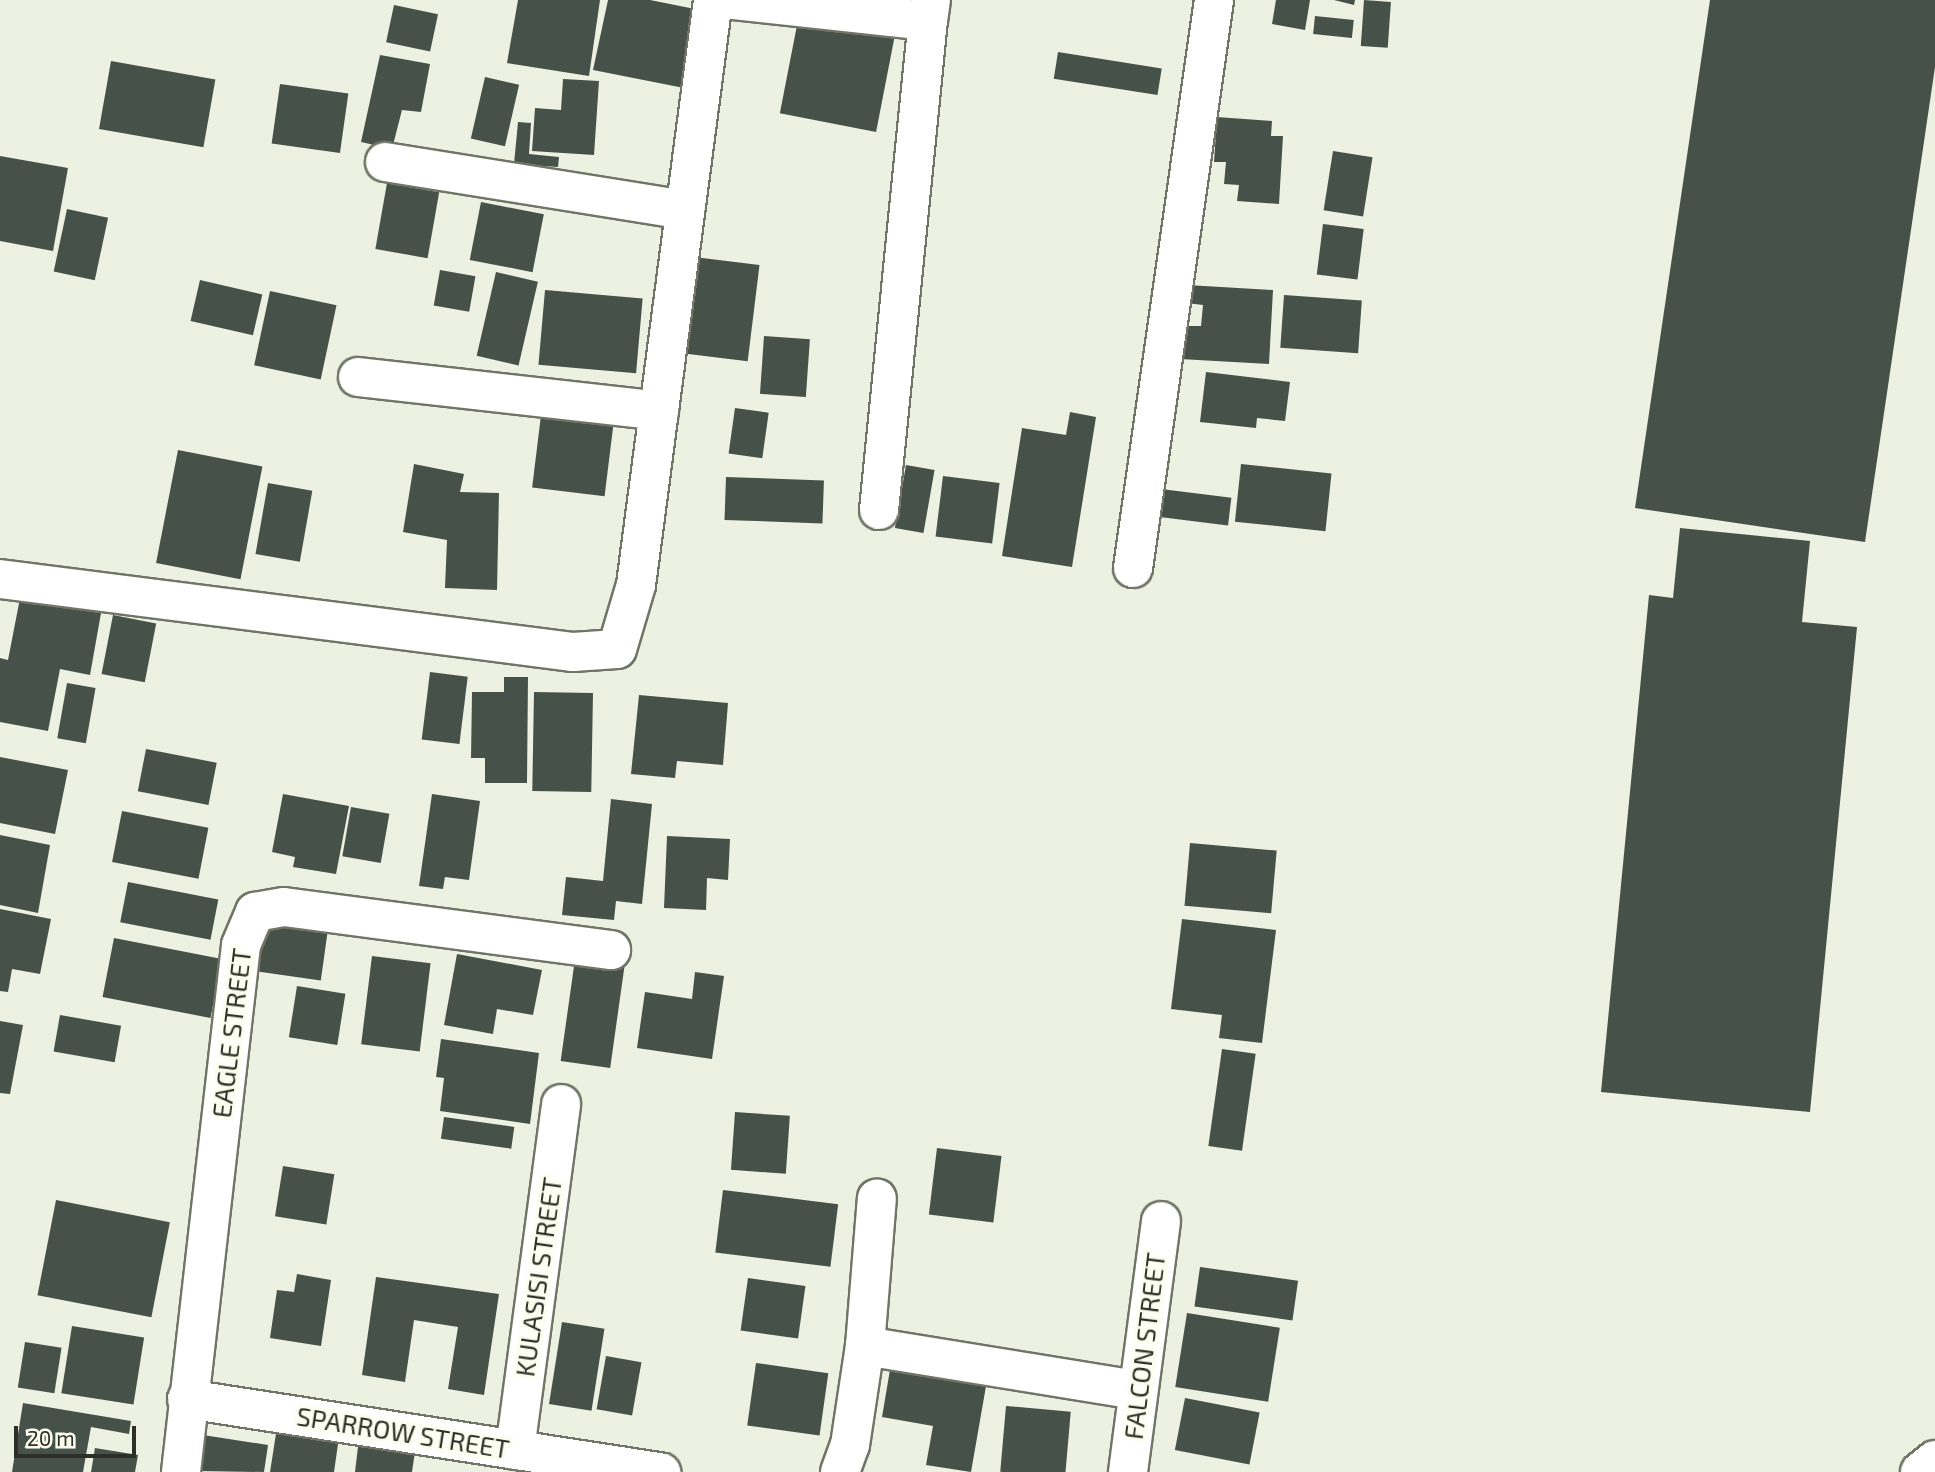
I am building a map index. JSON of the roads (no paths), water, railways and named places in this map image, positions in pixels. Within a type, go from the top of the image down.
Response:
[{"type":"main road","points":[[0,579],[573,652],[617,649],[636,585],[713,0]]},
{"type":"main road","points":[[734,0],[929,10],[879,510]]},
{"type":"main road","points":[[1133,568],[1214,0]]},
{"type":"main road","points":[[385,163],[685,210]]},
{"type":"main road","points":[[358,377],[659,411]]},
{"type":"main road","name":"EAGLE STREET","points":[[181,1472],[187,1399],[241,945],[255,912],[284,907],[611,950]]},
{"type":"main road","name":"KULASISI STREET","points":[[515,1450],[561,1104]]},
{"type":"main road","points":[[840,1472],[850,1445],[865,1346],[877,1198]]},
{"type":"main road","name":"FALCON STREET","points":[[1128,1472],[1161,1221]]},
{"type":"main road","points":[[865,1346],[1137,1390]]},
{"type":"main road","name":"SPARROW STREET","points":[[187,1399],[661,1472]]},
{"type":"main road","points":[[1920,1472],[1935,1460]]}]
